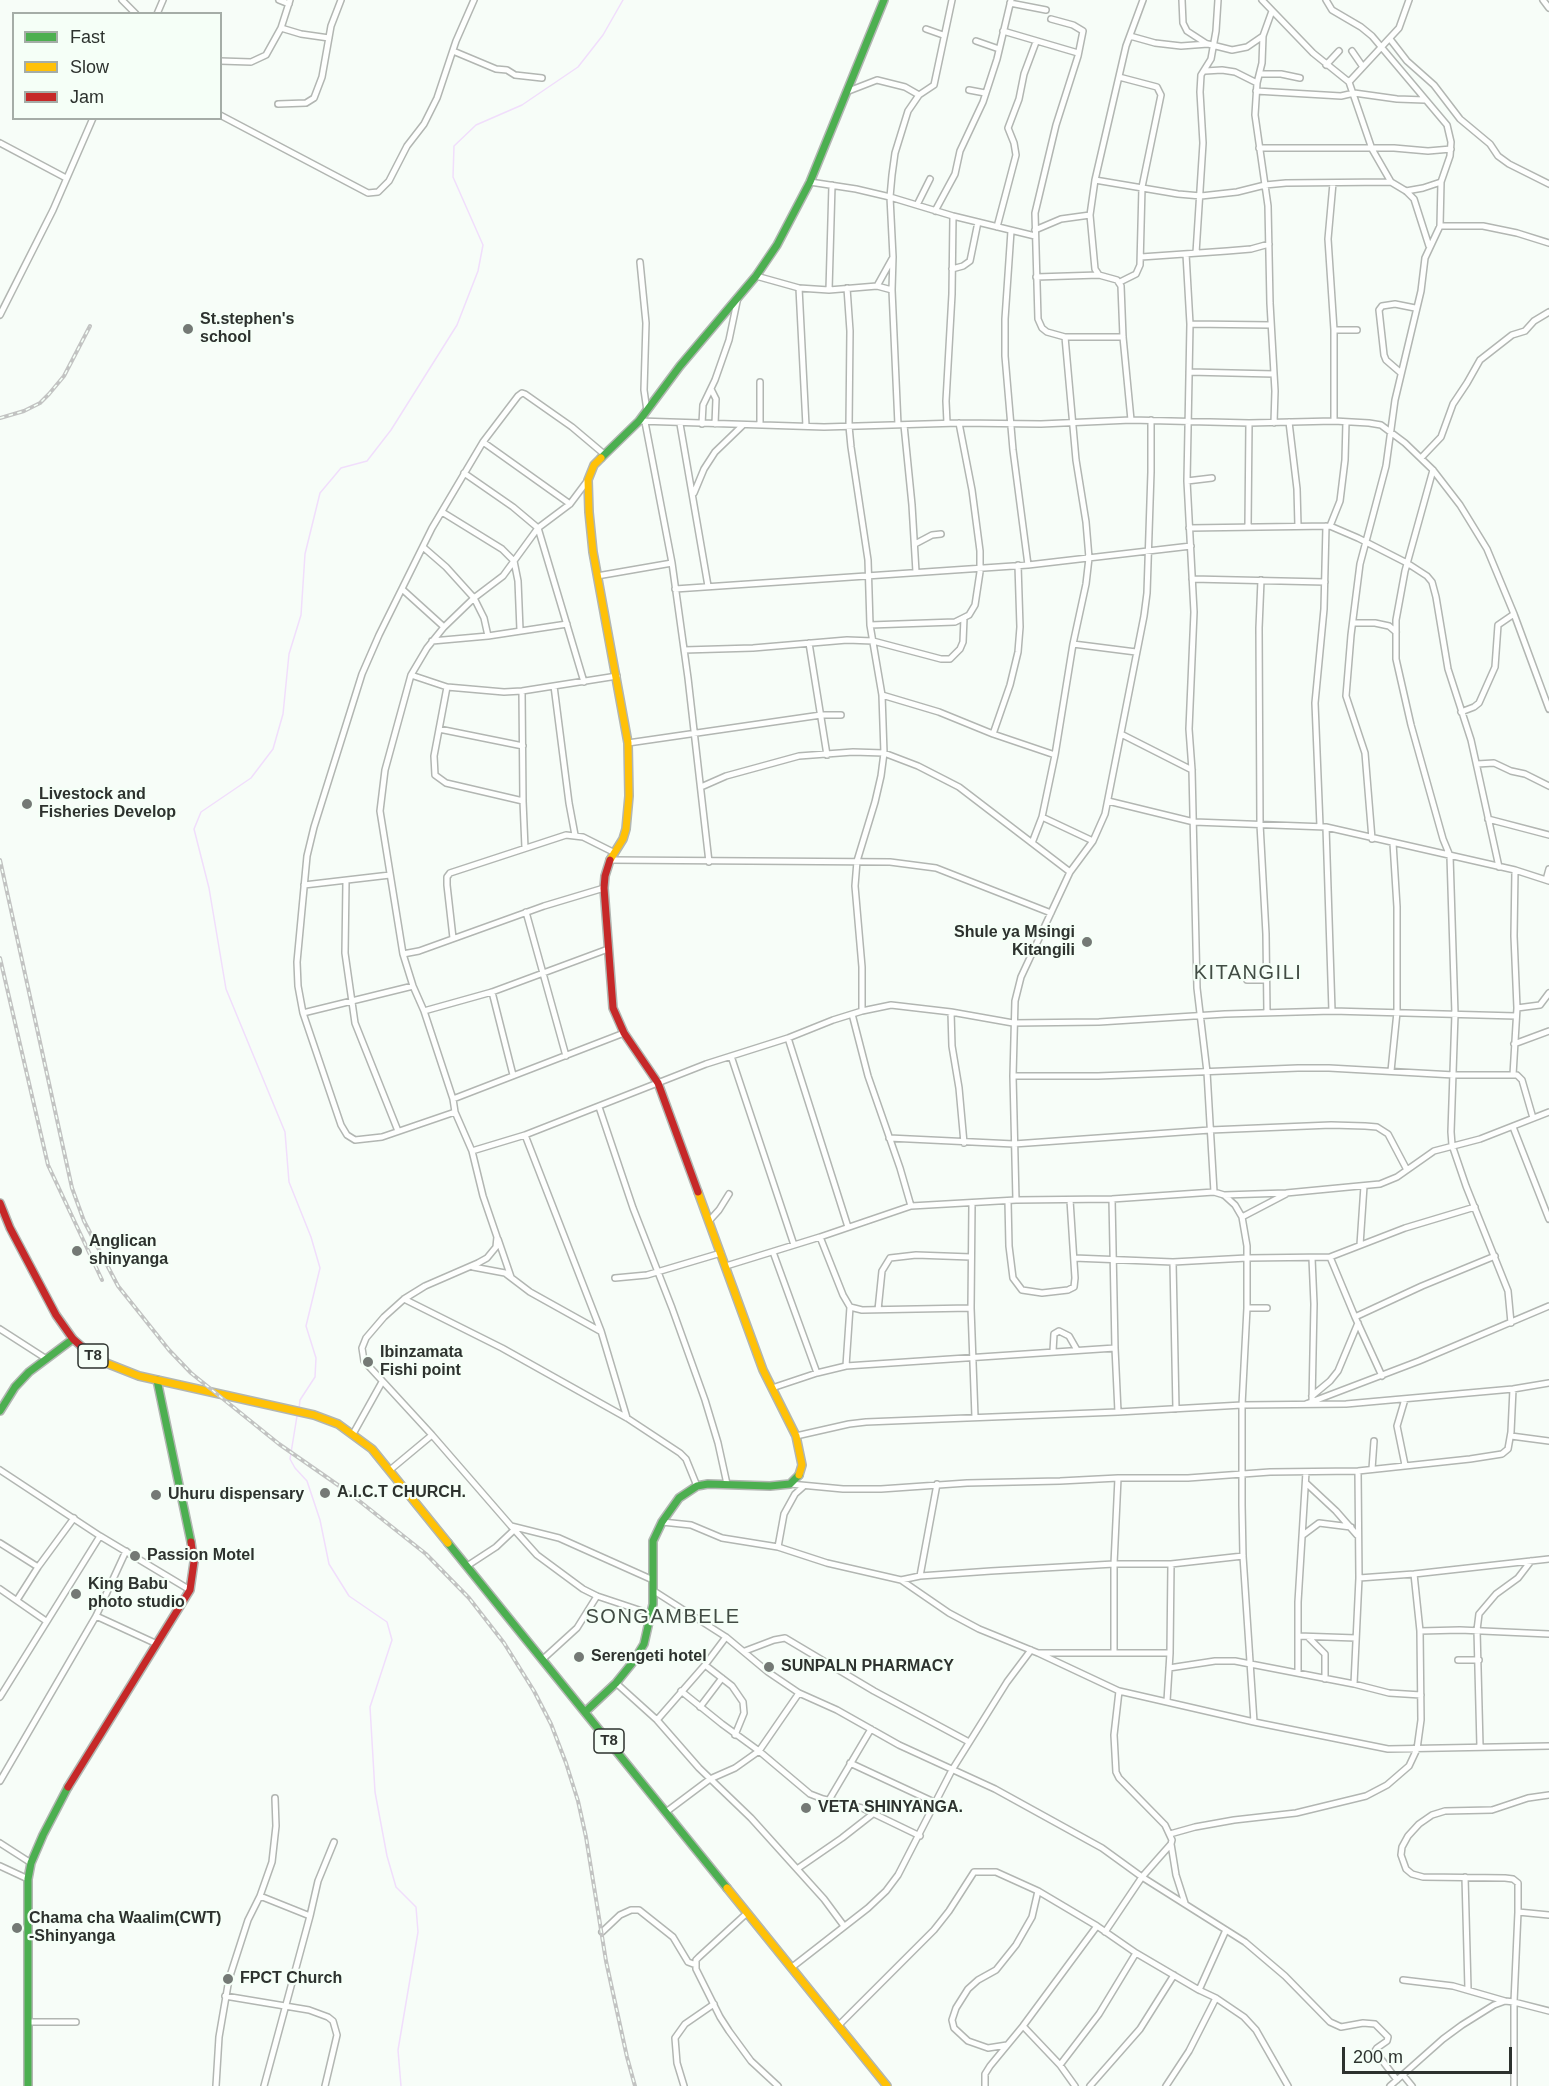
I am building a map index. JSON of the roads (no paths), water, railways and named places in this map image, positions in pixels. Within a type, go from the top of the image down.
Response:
[{"type":"main road","points":[[585,1712],[616,1683],[640,1651],[647,1636],[654,1591],[652,1547],[662,1522],[679,1498],[697,1486],[708,1484],[770,1486],[790,1484],[798,1478],[802,1465],[796,1436],[772,1388],[749,1333],[658,1083],[624,1033],[614,1008],[604,888],[610,860],[623,839],[628,815],[628,743],[597,576],[590,523],[588,480],[594,465],[604,454],[642,422],[647,411],[680,366],[756,276],[786,231],[810,182],[884,0]]},
{"type":"main road","name":"T8","points":[[0,1203],[10,1228],[56,1315],[73,1339],[96,1359],[131,1374],[314,1415],[338,1424],[372,1449],[887,2086]]},
{"type":"main road","points":[[0,1410],[15,1387],[29,1372],[73,1339]]},
{"type":"main road","points":[[28,2086],[28,1880],[31,1863],[66,1790],[190,1590],[194,1563],[190,1533],[157,1380]]},
{"type":"street","points":[[122,0],[134,12]]},
{"type":"street","points":[[222,61],[255,62],[266,56],[281,28],[289,2],[279,0]]},
{"type":"street","points":[[278,104],[306,103],[314,98],[322,77],[331,26],[341,0]]},
{"type":"street","points":[[222,116],[369,193],[378,192],[389,181],[407,146],[424,124],[441,89],[456,41],[474,0]]},
{"type":"street","points":[[916,572],[915,544],[901,425],[892,290],[890,197],[895,153],[908,111],[919,95],[934,85],[952,0]]},
{"type":"street","points":[[1100,275],[1094,264],[1090,215],[1095,180],[1126,46],[1143,0]]},
{"type":"street","points":[[1182,0],[1183,23],[1186,31],[1210,45]]},
{"type":"street","points":[[1196,253],[1203,143],[1201,75],[1211,59],[1210,45],[1216,31],[1218,0]]},
{"type":"street","points":[[1262,0],[1326,65],[1349,82],[1372,149],[1391,182],[1414,199],[1430,246]]},
{"type":"street","points":[[1326,0],[1332,10],[1361,27],[1382,48],[1447,125],[1451,149],[1441,182],[1440,226],[1425,258],[1422,282],[1401,373],[1386,466],[1360,564],[1353,623],[1346,696],[1365,753],[1372,839]]},
{"type":"street","points":[[1349,82],[1399,28],[1409,0]]},
{"type":"street","points":[[1543,0],[1549,8]]},
{"type":"street","points":[[935,211],[955,174],[960,151],[986,93],[1010,1],[1046,10]]},
{"type":"street","points":[[1272,11],[1263,36],[1261,74],[1257,83],[1255,115],[1265,185],[1269,244],[1274,423]]},
{"type":"street","points":[[1051,19],[1073,25],[1083,31],[1056,125],[1035,213],[1036,309],[1042,328],[1065,338],[1123,337]]},
{"type":"street","points":[[281,28],[308,36],[328,38]]},
{"type":"street","points":[[926,29],[943,35]]},
{"type":"street","points":[[1003,31],[1078,53]]},
{"type":"street","points":[[1130,36],[1155,44],[1210,45],[1237,50],[1247,47],[1263,36]]},
{"type":"street","points":[[1390,39],[1407,61],[1434,85],[1460,119],[1493,147],[1498,156],[1549,184]]},
{"type":"street","points":[[976,41],[999,49]]},
{"type":"street","points":[[997,227],[1016,155],[1008,128],[1036,42]]},
{"type":"street","points":[[453,51],[496,69],[542,78]]},
{"type":"street","points":[[1326,65],[1339,51]]},
{"type":"street","points":[[1352,51],[1363,68]]},
{"type":"street","points":[[1204,71],[1235,72],[1257,83]]},
{"type":"street","points":[[1261,74],[1281,74],[1300,78]]},
{"type":"street","points":[[1036,277],[1100,275],[1120,282],[1136,274],[1141,257],[1142,187],[1161,95],[1157,87],[1119,77]]},
{"type":"street","points":[[846,92],[877,80],[905,87],[919,95]]},
{"type":"street","points":[[969,90],[986,93]]},
{"type":"street","points":[[1256,92],[1341,96],[1354,93],[1386,98],[1425,100]]},
{"type":"street","points":[[0,315],[53,210],[92,120]]},
{"type":"street","points":[[0,143],[66,178]]},
{"type":"street","points":[[1259,148],[1428,151],[1451,149]]},
{"type":"street","points":[[917,205],[930,179]]},
{"type":"street","points":[[1095,180],[1201,196],[1237,192],[1265,185],[1391,182]]},
{"type":"street","points":[[810,182],[890,197],[1011,231],[1035,233],[1068,217],[1090,215]]},
{"type":"street","points":[[1406,191],[1441,182]]},
{"type":"street","points":[[1333,183],[1328,239],[1334,330],[1334,421]]},
{"type":"street","points":[[829,290],[832,185]]},
{"type":"street","points":[[947,423],[946,374],[953,216]]},
{"type":"street","points":[[952,268],[963,266],[970,261],[978,222]]},
{"type":"street","points":[[1440,226],[1483,226],[1549,243]]},
{"type":"street","points":[[1011,231],[1005,342],[1011,424],[1028,565]]},
{"type":"street","points":[[1141,257],[1251,249],[1269,244]]},
{"type":"street","points":[[1186,254],[1190,324],[1187,422],[1193,642],[1189,712],[1194,822],[1197,988],[1207,1072],[1214,1192]]},
{"type":"street","points":[[876,286],[892,257]]},
{"type":"street","points":[[640,262],[645,323],[644,390],[647,411]]},
{"type":"street","points":[[756,276],[799,288],[829,290],[876,286],[892,290]]},
{"type":"street","points":[[1120,282],[1131,420]]},
{"type":"street","points":[[799,288],[806,426]]},
{"type":"street","points":[[847,288],[850,340],[849,426],[854,475],[868,560],[870,625],[882,695],[884,753],[875,802],[857,861],[855,886],[862,967],[862,1011]]},
{"type":"street","points":[[702,424],[703,405],[732,329],[738,297]]},
{"type":"street","points":[[1401,373],[1386,360],[1383,352],[1379,310],[1382,306],[1395,304],[1415,308]]},
{"type":"street","points":[[1421,458],[1441,437],[1453,404],[1480,360],[1512,335],[1525,331],[1534,321],[1549,312]]},
{"type":"street","points":[[1190,324],[1271,325]]},
{"type":"street","points":[[1334,330],[1357,330]]},
{"type":"street","points":[[1032,843],[1042,817],[1055,755],[1072,644],[1086,584],[1089,558],[1072,423],[1065,338]]},
{"type":"street","points":[[1189,372],[1274,374]]},
{"type":"street","points":[[760,382],[760,425]]},
{"type":"street","points":[[711,389],[716,399],[715,424]]},
{"type":"street","points":[[455,1112],[364,1140],[354,1140],[347,1136],[303,1013],[298,986],[297,962],[304,885],[314,827],[354,697],[379,635],[423,547],[464,473],[483,442],[515,399],[522,393],[572,426],[604,454]]},
{"type":"street","points":[[709,862],[672,563],[642,422],[806,426],[1072,423],[1131,420],[1376,423],[1391,432],[1433,470],[1453,495],[1487,549],[1549,709]]},
{"type":"street","points":[[1016,1200],[1013,1076],[1015,1001],[1021,977],[1070,872],[1093,841],[1101,825],[1108,801],[1144,616],[1149,550],[1150,420]]},
{"type":"street","points":[[1289,422],[1299,526]]},
{"type":"street","points":[[1332,1011],[1315,703],[1324,609],[1328,526],[1340,501],[1345,460],[1346,422]]},
{"type":"street","points":[[870,625],[943,623],[964,618],[973,611],[981,567],[972,490],[959,423]]},
{"type":"street","points":[[1248,526],[1249,423]]},
{"type":"street","points":[[680,424],[708,586]]},
{"type":"street","points":[[693,495],[704,469],[715,452],[743,425]]},
{"type":"street","points":[[483,442],[570,504]]},
{"type":"street","points":[[1433,470],[1407,563],[1396,632],[1396,659],[1431,797],[1450,856],[1455,1014],[1452,1145],[1509,1291],[1511,1323]]},
{"type":"street","points":[[464,473],[521,513],[538,528],[584,682]]},
{"type":"street","points":[[1188,481],[1212,478]]},
{"type":"street","points":[[511,1277],[483,1196],[472,1151],[455,1112],[453,1099],[424,1011],[412,986],[403,954],[380,811],[385,770],[411,675],[432,641],[474,598],[503,576],[538,528],[570,504],[588,480]]},
{"type":"street","points":[[442,512],[502,549],[514,561],[518,581],[520,630]]},
{"type":"street","points":[[1190,528],[1328,526],[1407,563],[1427,576],[1434,589],[1448,669],[1478,764],[1499,867]]},
{"type":"street","points":[[915,544],[932,535],[941,534]]},
{"type":"street","points":[[675,589],[1028,565],[1191,546]]},
{"type":"street","points":[[423,547],[446,567],[474,598],[484,618],[488,636]]},
{"type":"street","points":[[597,576],[672,563]]},
{"type":"street","points":[[993,734],[1010,685],[1018,652],[1020,627],[1018,565]]},
{"type":"street","points":[[1192,579],[1324,582]]},
{"type":"street","points":[[1261,580],[1259,628],[1260,824],[1267,1013]]},
{"type":"street","points":[[402,589],[444,627]]},
{"type":"street","points":[[1461,712],[1479,703],[1495,667],[1497,625],[1514,614]]},
{"type":"street","points":[[684,650],[753,648],[847,640],[873,641],[941,659],[950,659],[960,649],[963,642],[964,618]]},
{"type":"street","points":[[1353,623],[1375,622],[1386,625],[1396,632]]},
{"type":"street","points":[[432,641],[488,636],[567,624]]},
{"type":"street","points":[[809,643],[827,755]]},
{"type":"street","points":[[1072,644],[1137,652]]},
{"type":"street","points":[[411,675],[447,687],[486,692],[522,691],[617,676]]},
{"type":"street","points":[[554,686],[575,835]]},
{"type":"street","points":[[447,687],[434,763],[434,771],[439,779],[458,786],[522,801]]},
{"type":"street","points":[[522,691],[522,801],[525,848]]},
{"type":"street","points":[[882,695],[939,712],[993,734],[1055,755]]},
{"type":"street","points":[[628,743],[821,715],[841,715]]},
{"type":"street","points":[[439,729],[523,746]]},
{"type":"street","points":[[1120,734],[1192,770]]},
{"type":"street","points":[[701,787],[726,776],[789,758],[853,752],[884,753],[918,766],[959,787],[1070,872]]},
{"type":"street","points":[[1478,764],[1499,765],[1549,786]]},
{"type":"street","points":[[1108,801],[1194,822],[1323,827],[1515,870],[1547,880],[1549,869]]},
{"type":"street","points":[[1042,817],[1093,841]]},
{"type":"street","points":[[1488,819],[1549,835]]},
{"type":"street","points":[[453,938],[448,901],[448,875],[556,837],[575,835],[596,842],[615,853]]},
{"type":"street","points":[[1391,1071],[1397,1012],[1397,907],[1393,843]]},
{"type":"street","points":[[610,860],[890,862],[936,868],[1051,913]]},
{"type":"street","points":[[1513,1075],[1517,1008],[1514,946],[1515,870]]},
{"type":"street","points":[[304,885],[346,882],[390,875]]},
{"type":"street","points":[[346,882],[345,953],[355,1023],[398,1131]]},
{"type":"street","points":[[403,954],[419,951],[526,912],[604,888]]},
{"type":"street","points":[[526,912],[566,1056]]},
{"type":"street","points":[[424,1011],[492,992],[608,948]]},
{"type":"street","points":[[1247,980],[1266,980]]},
{"type":"street","points":[[303,1013],[412,986]]},
{"type":"street","points":[[492,992],[513,1076]]},
{"type":"street","points":[[1517,1008],[1540,1005],[1549,993]]},
{"type":"street","points":[[472,1151],[525,1135],[658,1083],[833,1020],[862,1011],[901,1005],[1013,1023],[1099,1022],[1332,1011],[1516,1016]]},
{"type":"street","points":[[951,1012],[952,1046],[964,1143]]},
{"type":"street","points":[[852,1014],[868,1076],[911,1206]]},
{"type":"street","points":[[1514,1044],[1549,1031]]},
{"type":"street","points":[[453,1099],[624,1033]]},
{"type":"street","points":[[788,1038],[848,1227]]},
{"type":"street","points":[[731,1056],[794,1245]]},
{"type":"street","points":[[1013,1076],[1098,1076],[1298,1068],[1454,1075],[1513,1075],[1520,1076],[1522,1080],[1533,1118]]},
{"type":"street","points":[[599,1107],[633,1208],[705,1400],[727,1484]]},
{"type":"street","points":[[726,1266],[819,1238],[911,1206],[1016,1200],[1112,1199],[1214,1192],[1224,1195],[1286,1193],[1364,1186],[1388,1181],[1434,1151],[1471,1142],[1549,1112]]},
{"type":"street","points":[[889,1138],[1014,1144],[1210,1130],[1331,1125],[1377,1127],[1388,1134],[1394,1142],[1407,1170]]},
{"type":"street","points":[[1513,1126],[1549,1219]]},
{"type":"street","points":[[525,1135],[601,1331],[627,1418]]},
{"type":"street","points":[[1360,1245],[1364,1186]]},
{"type":"street","points":[[1242,1217],[1286,1193]]},
{"type":"street","points":[[709,1221],[722,1207],[729,1194]]},
{"type":"street","points":[[1224,1195],[1235,1205],[1242,1217],[1247,1257],[1242,1405],[1243,1556],[1254,1722]]},
{"type":"street","points":[[1112,1199],[1114,1348],[1118,1412]]},
{"type":"street","points":[[1008,1201],[1009,1246],[1013,1278],[1022,1290],[1042,1293],[1073,1288],[1075,1278],[1070,1200]]},
{"type":"street","points":[[972,1204],[971,1308],[975,1418]]},
{"type":"street","points":[[1074,1258],[1173,1262],[1247,1257],[1330,1257],[1405,1228],[1475,1207]]},
{"type":"street","points":[[497,1237],[496,1247],[487,1258],[424,1286],[404,1299],[384,1317],[366,1338],[362,1348],[364,1361],[537,1555],[597,1596],[651,1614]]},
{"type":"street","points":[[819,1238],[849,1307],[846,1366]]},
{"type":"street","points":[[773,1252],[817,1373]]},
{"type":"street","points":[[615,1278],[658,1272],[721,1253]]},
{"type":"street","points":[[878,1310],[882,1271],[890,1258],[916,1255],[971,1257]]},
{"type":"street","points":[[1305,1405],[1338,1371],[1356,1320],[1422,1286],[1495,1256]]},
{"type":"street","points":[[1330,1257],[1382,1376]]},
{"type":"street","points":[[1312,1258],[1314,1304],[1312,1399]]},
{"type":"street","points":[[1173,1262],[1176,1409]]},
{"type":"street","points":[[472,1266],[498,1271],[511,1277],[530,1292],[601,1331]]},
{"type":"street","points":[[404,1299],[502,1348],[627,1418],[680,1453],[686,1459],[697,1486]]},
{"type":"street","points":[[1312,1399],[1382,1376],[1549,1306]]},
{"type":"street","points":[[849,1307],[862,1310],[971,1308]]},
{"type":"street","points":[[1247,1308],[1267,1308]]},
{"type":"street","points":[[0,1329],[45,1358]]},
{"type":"street","points":[[1053,1351],[1052,1338],[1055,1332],[1059,1331],[1069,1336],[1077,1350]]},
{"type":"street","points":[[772,1388],[846,1366],[1114,1348]]},
{"type":"street","points":[[353,1434],[382,1382]]},
{"type":"street","points":[[796,1436],[849,1424],[1242,1405],[1347,1404],[1513,1389],[1549,1383]]},
{"type":"street","points":[[790,1484],[843,1490],[937,1484],[1358,1471],[1455,1461],[1502,1454],[1508,1449],[1511,1436],[1513,1389]]},
{"type":"street","points":[[1405,1400],[1397,1423],[1405,1466]]},
{"type":"street","points":[[390,1470],[432,1435]]},
{"type":"street","points":[[1511,1436],[1549,1441]]},
{"type":"street","points":[[1372,1469],[1374,1441]]},
{"type":"street","points":[[0,1470],[100,1536],[190,1590]]},
{"type":"street","points":[[1354,1684],[1359,1578],[1358,1471]]},
{"type":"street","points":[[1298,1672],[1298,1602],[1306,1472]]},
{"type":"street","points":[[1114,1652],[1114,1564],[1118,1478]]},
{"type":"street","points":[[1306,1483],[1358,1536]]},
{"type":"street","points":[[920,1576],[937,1484]]},
{"type":"street","points":[[778,1547],[784,1514],[795,1494],[804,1486]]},
{"type":"street","points":[[17,1600],[74,1518]]},
{"type":"street","points":[[662,1522],[691,1525],[722,1538],[778,1547],[827,1563],[901,1580],[949,1613],[979,1629],[1038,1653],[1119,1691],[1254,1722],[1388,1749],[1549,1746]]},
{"type":"street","points":[[1302,1535],[1319,1524],[1351,1527]]},
{"type":"street","points":[[467,1566],[496,1547],[512,1528]]},
{"type":"street","points":[[512,1528],[559,1538],[653,1580]]},
{"type":"street","points":[[0,1697],[100,1536]]},
{"type":"street","points":[[0,1543],[38,1567]]},
{"type":"street","points":[[0,1781],[96,1616],[126,1551]]},
{"type":"street","points":[[901,1580],[920,1576],[1114,1564],[1171,1564],[1243,1556]]},
{"type":"street","points":[[1359,1578],[1549,1559]]},
{"type":"street","points":[[1480,1746],[1477,1630],[1479,1614],[1496,1594],[1518,1578],[1531,1560]]},
{"type":"street","points":[[1167,1701],[1171,1564]]},
{"type":"street","points":[[1170,1834],[1234,1820],[1296,1813],[1366,1796],[1379,1790],[1409,1766],[1417,1749],[1421,1695],[1420,1631],[1414,1574]]},
{"type":"street","points":[[0,1589],[46,1621]]},
{"type":"street","points":[[654,1591],[726,1637],[768,1672],[799,1693],[837,1710],[952,1770],[995,1789],[1102,1848],[1142,1877],[1245,1942],[1285,1976],[1330,2022],[1341,2027],[1368,2023],[1381,2028],[1388,2039],[1375,2051],[1397,2080]]},
{"type":"street","points":[[543,1659],[577,1628],[597,1596]]},
{"type":"street","points":[[96,1616],[157,1644]]},
{"type":"street","points":[[1420,1631],[1477,1630],[1549,1634]]},
{"type":"street","points":[[1298,1636],[1356,1638]]},
{"type":"street","points":[[657,1720],[726,1637]]},
{"type":"street","points":[[1308,1637],[1325,1654],[1325,1679]]},
{"type":"street","points":[[745,1651],[785,1638],[969,1742]]},
{"type":"street","points":[[791,1968],[868,1908],[886,1891],[920,1836],[952,1770],[1007,1682],[1031,1650]]},
{"type":"street","points":[[1038,1653],[1170,1653]]},
{"type":"street","points":[[1458,1660],[1479,1660]]},
{"type":"street","points":[[1169,1668],[1215,1661],[1250,1664],[1298,1672],[1389,1693],[1421,1695]]},
{"type":"street","points":[[705,1665],[722,1678],[743,1702],[744,1713],[735,1734]]},
{"type":"street","points":[[700,1707],[722,1678]]},
{"type":"street","points":[[616,1683],[657,1720],[710,1779],[751,1818],[824,1899],[844,1926]]},
{"type":"street","points":[[681,1691],[759,1750],[810,1794],[862,1808],[920,1836]]},
{"type":"street","points":[[1119,1691],[1114,1735],[1116,1772],[1119,1778],[1165,1825],[1170,1834],[1176,1875],[1185,1903]]},
{"type":"street","points":[[666,1812],[710,1779],[735,1768],[759,1750],[799,1693]]},
{"type":"street","points":[[829,1800],[871,1729]]},
{"type":"street","points":[[850,1763],[936,1803]]},
{"type":"street","points":[[1514,2086],[1518,1884],[1513,1880],[1412,1874],[1406,1869],[1401,1855],[1402,1847],[1419,1824],[1439,1813],[1492,1810],[1528,1798],[1549,1795]]},
{"type":"street","points":[[216,2086],[219,2037],[225,1996],[240,1942],[272,1862],[275,1842],[275,1798]]},
{"type":"street","points":[[797,1869],[874,1813]]},
{"type":"street","points":[[264,2086],[318,1881],[334,1842]]},
{"type":"street","points":[[0,1843],[31,1863]]},
{"type":"street","points":[[1105,1932],[1142,1877],[1171,1844]]},
{"type":"street","points":[[0,1866],[28,1880]]},
{"type":"street","points":[[838,2025],[934,1930],[974,1872],[996,1872],[1038,1892],[1097,1926],[1136,1953],[1216,1998],[1244,2017],[1256,2030],[1288,2086]]},
{"type":"street","points":[[1465,1877],[1468,1989]]},
{"type":"street","points":[[1007,2045],[988,2048],[968,2041],[954,2028],[952,2020],[956,2008],[968,1989],[978,1980],[996,1970],[1021,1937],[1032,1917],[1038,1892]]},
{"type":"street","points":[[260,1896],[310,1916]]},
{"type":"street","points":[[602,1932],[620,1915],[631,1910],[639,1910],[673,1937],[688,1962],[696,1965]]},
{"type":"street","points":[[1518,1912],[1549,1915]]},
{"type":"street","points":[[747,1913],[699,1957],[696,1965],[698,1974],[720,2017],[751,2061],[774,2085]]},
{"type":"street","points":[[985,2086],[986,2074],[1097,1926]]},
{"type":"street","points":[[1199,1990],[1226,1930]]},
{"type":"street","points":[[1060,2066],[1099,2014],[1136,1953]]},
{"type":"street","points":[[1090,2086],[1140,2029],[1174,1975]]},
{"type":"street","points":[[1403,1980],[1468,1989],[1505,2001],[1549,2011]]},
{"type":"street","points":[[225,1996],[284,2005],[321,2014],[333,2021],[336,2026],[336,2035],[325,2086]]},
{"type":"street","points":[[1166,2086],[1189,2050],[1216,1998]]},
{"type":"street","points":[[1390,2086],[1462,2025],[1484,2010],[1505,2001]]},
{"type":"street","points":[[684,2086],[677,2063],[675,2038],[685,2024],[714,2004]]},
{"type":"street","points":[[28,2022],[76,2022]]},
{"type":"street","points":[[1023,2026],[1075,2086]]},
{"type":"street","points":[[1403,2075],[1412,2086]]},
{"type":"waterway","points":[[299,1409],[300,1400],[315,1377],[316,1358],[306,1326],[320,1268],[311,1237],[289,1182],[285,1132],[226,989],[209,888],[194,829],[201,812],[251,778],[273,749],[283,714],[289,654],[301,615],[305,554],[320,493],[341,468],[367,461],[391,430],[457,325],[478,271],[483,245],[453,177],[454,146],[476,125],[522,105],[578,67],[603,35],[623,0]]},
{"type":"waterway","points":[[297,1416],[290,1459],[307,1481],[320,1520],[329,1564],[349,1596],[387,1622],[392,1640],[370,1707],[375,1792],[387,1856],[396,1887],[416,1907],[418,1932],[398,2050],[401,2086]]},
{"type":"railway","points":[[0,418],[24,411],[40,403],[49,394],[64,376],[90,326]]},
{"type":"railway","points":[[0,860],[72,1188],[84,1221],[118,1286],[169,1350],[191,1373],[279,1444],[348,1492],[426,1554],[469,1598],[504,1643],[534,1691],[551,1724],[578,1801],[606,1961],[635,2086]]},
{"type":"railway","points":[[0,958],[48,1165],[102,1280]]},
{"type":"place","name":"St.stephen's school","points":[[188,329]]},
{"type":"place","name":"Livestock and Fisheries Develop","points":[[27,804]]},
{"type":"place","name":"Shule ya Msingi Kitangili","points":[[1087,942]]},
{"type":"place","name":"Anglican shinyanga","points":[[77,1251]]},
{"type":"place","name":"Ibinzamata Fishi point","points":[[368,1362]]},
{"type":"place","name":"A.I.C.T CHURCH.","points":[[325,1493]]},
{"type":"place","name":"Uhuru dispensary","points":[[156,1495]]},
{"type":"place","name":"Passion Motel","points":[[135,1556]]},
{"type":"place","name":"King Babu photo studio","points":[[76,1594]]},
{"type":"place","name":"Serengeti hotel","points":[[579,1657]]},
{"type":"place","name":"SUNPALN PHARMACY","points":[[769,1667]]},
{"type":"place","name":"VETA SHINYANGA.","points":[[806,1808]]},
{"type":"place","name":"Chama cha Waalim(CWT) -Shinyanga","points":[[17,1928]]},
{"type":"place","name":"FPCT Church","points":[[228,1979]]},
{"type":"district","name":"KITANGILI","points":[[1248,973]]},
{"type":"district","name":"SONGAMBELE","points":[[663,1617]]}]
